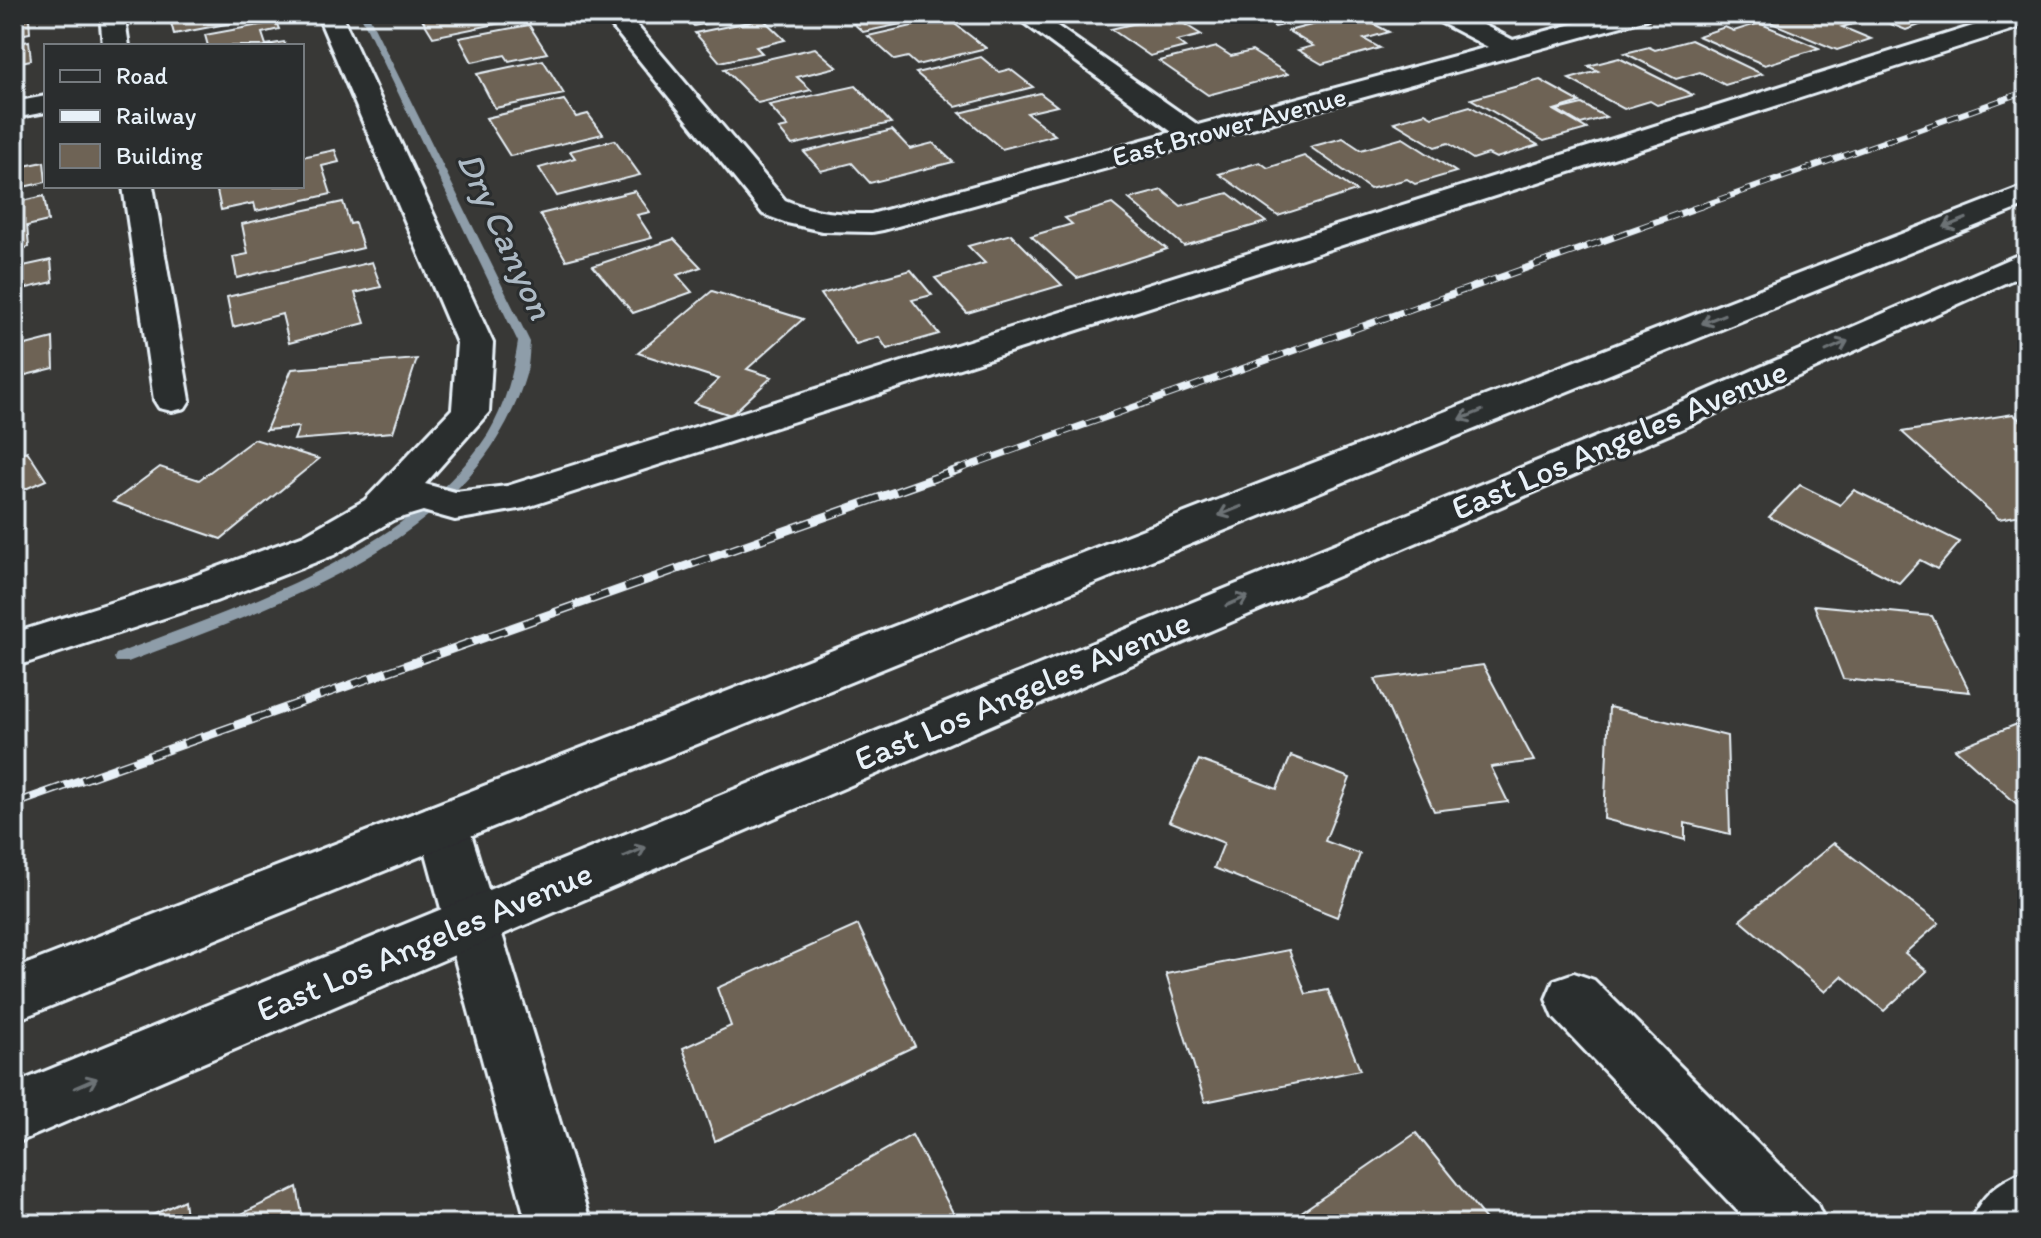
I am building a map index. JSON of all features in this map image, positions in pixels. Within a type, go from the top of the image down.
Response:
[{"type":"main road","points":[[112,14],[116,44]]},
{"type":"main road","points":[[329,14],[475,343],[470,412],[379,510]]},
{"type":"main road","name":"East Brower Avenue","points":[[614,14],[774,207],[793,217],[818,223],[872,223],[1638,14]]},
{"type":"main road","points":[[1024,14],[1195,136]]},
{"type":"main road","points":[[1443,14],[1511,49]]},
{"type":"main road","points":[[14,650],[201,590],[319,545],[379,510],[422,497],[455,506],[510,499],[2027,17]]},
{"type":"main road","points":[[14,110],[44,104]]},
{"type":"main road","points":[[138,188],[172,400]]},
{"type":"main road","points":[[14,995],[2027,194]]},
{"type":"main road","name":"East Los Angeles Avenue","points":[[14,1114],[1668,421],[2027,261]]},
{"type":"main road","points":[[443,824],[559,1224]]},
{"type":"main road","points":[[1574,999],[1794,1224]]},
{"type":"main road","points":[[2001,1224],[2027,1201]]},
{"type":"building","points":[[197,14],[278,14],[174,34],[170,19]]},
{"type":"building","points":[[446,14],[522,14],[525,18],[433,37],[422,19]]},
{"type":"building","points":[[683,14],[751,14],[694,26]]},
{"type":"building","points":[[843,14],[943,14],[944,15],[863,32]]},
{"type":"building","points":[[1255,14],[1329,14],[1275,27]]},
{"type":"building","points":[[1355,14],[1389,32],[1364,39],[1380,48],[1322,64],[1298,50],[1313,46],[1288,31]]},
{"type":"building","points":[[1772,14],[1848,14],[1864,21],[1842,27],[1871,39],[1837,50],[1760,18]]},
{"type":"building","points":[[1865,14],[1930,14],[1926,16],[1936,19],[1906,30]]},
{"type":"building","points":[[1170,15],[1202,35],[1177,41],[1185,47],[1150,56],[1111,29]]},
{"type":"building","points":[[29,18],[30,33],[14,36],[14,21]]},
{"type":"building","points":[[947,18],[986,48],[917,65],[908,57],[895,60],[868,36]]},
{"type":"building","points":[[763,19],[785,40],[756,47],[762,53],[720,62],[695,33]]},
{"type":"building","points":[[276,22],[279,29],[262,33],[266,44],[207,44],[205,35]]},
{"type":"building","points":[[1759,23],[1819,48],[1765,65],[1698,36],[1725,27],[1734,31]]},
{"type":"building","points":[[529,25],[547,53],[509,61],[505,55],[472,62],[459,38]]},
{"type":"building","points":[[1691,40],[1762,74],[1725,85],[1700,72],[1676,79],[1625,53],[1649,47],[1655,50]]},
{"type":"building","points":[[29,41],[31,60],[16,63],[17,76],[14,77],[14,44]]},
{"type":"building","points":[[1217,47],[1231,56],[1252,51],[1288,74],[1208,95],[1159,61]]},
{"type":"building","points":[[815,48],[837,67],[797,77],[811,90],[758,103],[724,69]]},
{"type":"building","points":[[981,57],[999,72],[1010,69],[1033,87],[956,107],[916,73]]},
{"type":"building","points":[[1619,58],[1693,95],[1657,105],[1650,101],[1624,109],[1569,79],[1598,71],[1588,66]]},
{"type":"building","points":[[543,60],[564,94],[495,108],[477,74]]},
{"type":"building","points":[[1540,80],[1580,102],[1554,110],[1587,129],[1544,141],[1471,99]]},
{"type":"building","points":[[856,86],[891,123],[792,145],[779,129],[788,127],[769,105]]},
{"type":"building","points":[[1040,93],[1057,106],[1027,113],[1055,135],[1002,149],[960,113]]},
{"type":"building","points":[[564,100],[576,117],[588,114],[603,134],[510,156],[486,118]]},
{"type":"building","points":[[1582,104],[1606,117],[1581,124],[1557,110]]},
{"type":"building","points":[[1470,106],[1538,145],[1496,158],[1488,154],[1473,159],[1448,143],[1435,147],[1394,122],[1425,113],[1432,117]]},
{"type":"building","points":[[892,130],[910,149],[933,143],[953,162],[870,183],[852,163],[821,171],[804,152]]},
{"type":"building","points":[[1343,138],[1361,150],[1403,138],[1456,172],[1415,184],[1407,179],[1370,189],[1310,147]]},
{"type":"building","points":[[615,140],[640,175],[557,196],[539,168],[575,158],[570,151]]},
{"type":"building","points":[[335,150],[339,162],[322,166],[331,194],[256,211],[254,203],[221,210],[216,188],[304,188],[304,157]]},
{"type":"building","points":[[1304,156],[1356,191],[1278,216],[1219,174],[1260,162],[1268,168]]},
{"type":"building","points":[[44,162],[44,182],[14,189],[14,168]]},
{"type":"building","points":[[1162,190],[1181,206],[1228,193],[1266,222],[1184,246],[1129,199]]},
{"type":"building","points":[[635,191],[650,212],[637,215],[652,238],[566,260],[540,214]]},
{"type":"building","points":[[44,196],[48,221],[27,226],[29,247],[14,251],[14,203]]},
{"type":"building","points":[[343,202],[350,224],[355,223],[363,248],[237,278],[233,257],[248,254],[242,224]]},
{"type":"building","points":[[1112,204],[1167,249],[1077,278],[1031,236],[1072,224],[1065,218]]},
{"type":"building","points":[[1011,234],[1062,285],[967,313],[935,278],[985,263],[968,246]]},
{"type":"building","points":[[674,239],[701,267],[677,275],[692,292],[633,313],[593,266]]},
{"type":"building","points":[[51,260],[53,282],[14,291],[14,268]]},
{"type":"building","points":[[372,262],[381,287],[355,293],[365,323],[289,343],[282,314],[233,327],[227,297]]},
{"type":"building","points":[[911,270],[932,295],[912,300],[939,334],[887,349],[879,337],[856,344],[821,294]]},
{"type":"building","points":[[712,291],[803,319],[747,369],[772,377],[731,415],[694,403],[719,379],[638,353]]},
{"type":"building","points":[[53,338],[54,368],[14,378],[14,348]]},
{"type":"building","points":[[417,359],[393,432],[294,440],[299,427],[266,430],[292,369]]},
{"type":"building","points":[[2013,414],[2027,426],[2027,444],[2016,446],[2027,456],[2027,514],[1999,519],[1902,432]]},
{"type":"building","points":[[254,439],[319,459],[221,539],[113,502],[160,467],[199,480]]},
{"type":"building","points":[[27,451],[46,480],[14,494],[14,456]]},
{"type":"building","points":[[1800,485],[1840,505],[1854,490],[1960,542],[1937,569],[1920,560],[1899,583],[1769,517]]},
{"type":"building","points":[[1814,605],[1932,616],[1970,692],[1843,679]]},
{"type":"building","points":[[1483,665],[1534,761],[1491,767],[1508,802],[1434,811],[1375,679]]},
{"type":"building","points":[[1609,707],[1727,736],[1730,834],[1685,823],[1685,840],[1604,819]]},
{"type":"building","points":[[2027,720],[2027,813],[1955,749]]},
{"type":"building","points":[[1291,756],[1350,778],[1325,841],[1360,854],[1337,917],[1214,868],[1224,843],[1169,821],[1199,760],[1277,789]]},
{"type":"building","points":[[1834,843],[1939,923],[1905,953],[1927,971],[1884,1011],[1842,976],[1825,992],[1740,920]]},
{"type":"building","points":[[858,925],[915,1046],[715,1141],[683,1048],[731,1026],[717,988]]},
{"type":"building","points":[[1289,950],[1306,994],[1328,990],[1360,1070],[1205,1102],[1166,974]]},
{"type":"building","points":[[1416,1133],[1488,1222],[1284,1224]]},
{"type":"building","points":[[912,1135],[959,1224],[754,1224]]},
{"type":"building","points":[[297,1187],[304,1224],[221,1224]]},
{"type":"building","points":[[184,1200],[187,1224],[134,1224]]},
{"type":"waterway","name":"Dry Canyon","points":[[122,658],[296,588],[355,557],[410,522],[458,481],[495,433],[519,378],[524,342],[364,14]]},
{"type":"railway","points":[[1699,207],[2027,91]]},
{"type":"railway","points":[[954,471],[1704,205]]},
{"type":"railway","points":[[14,804],[960,469]]}]
